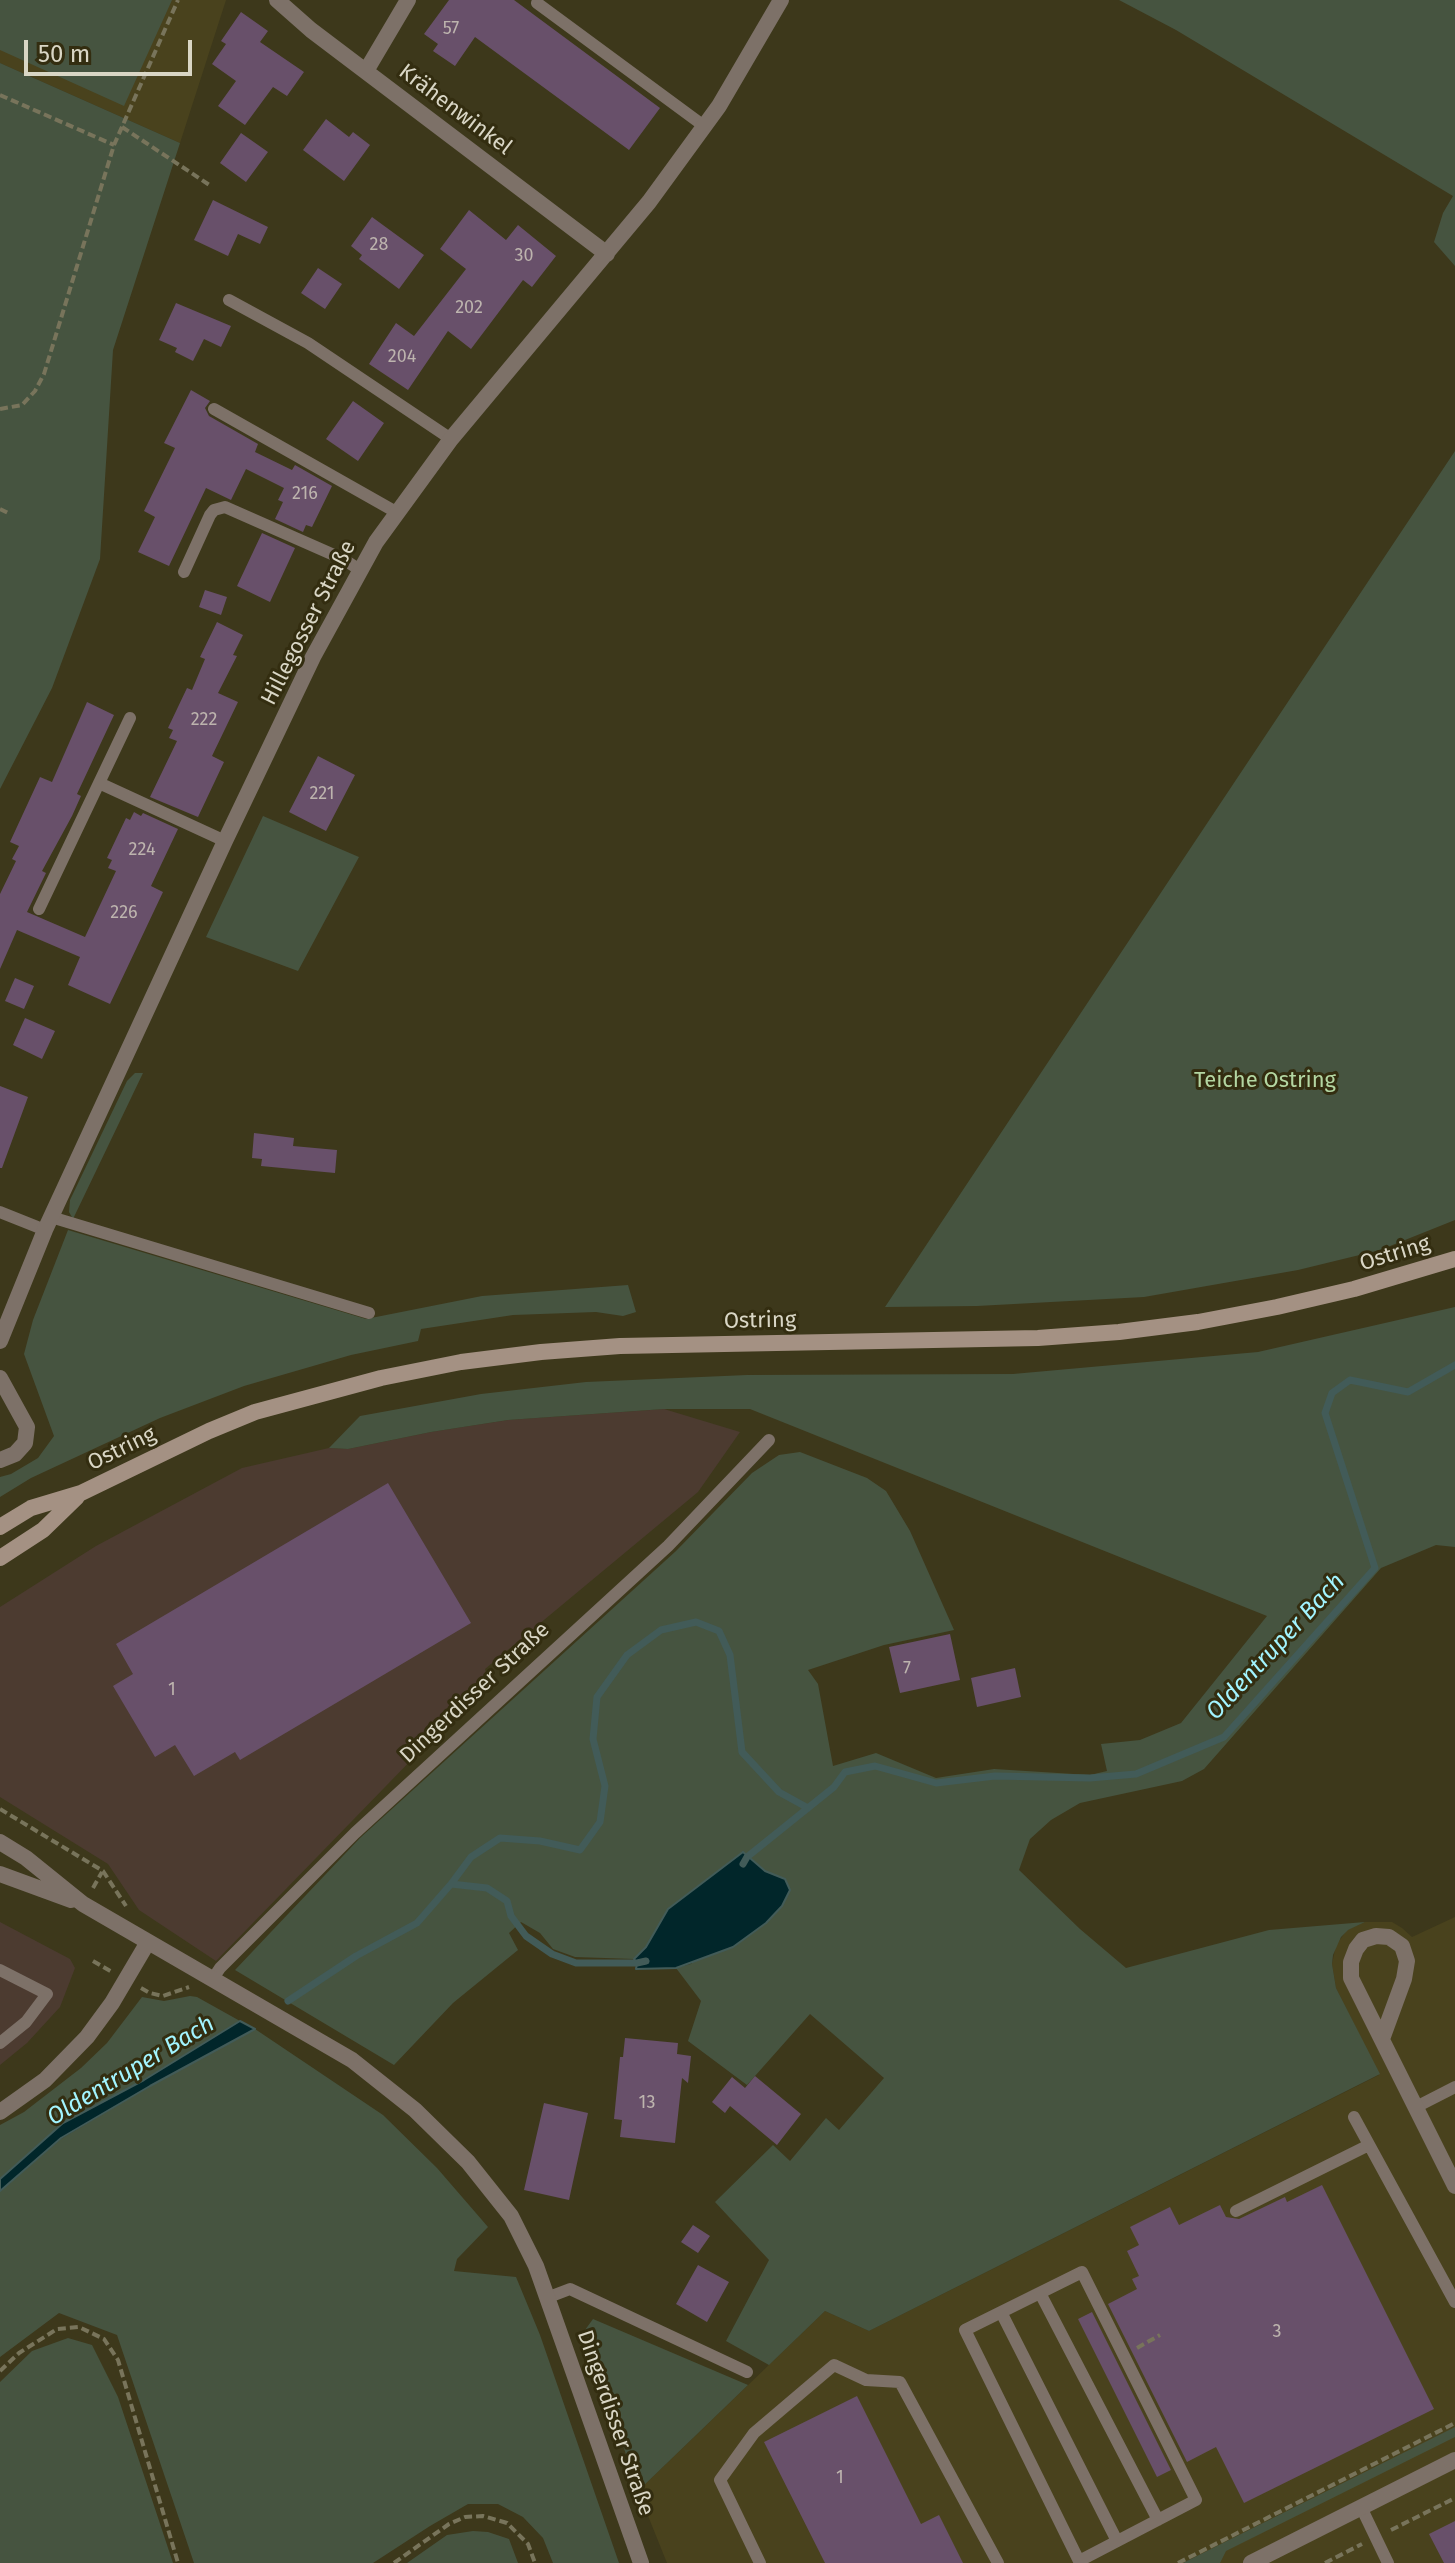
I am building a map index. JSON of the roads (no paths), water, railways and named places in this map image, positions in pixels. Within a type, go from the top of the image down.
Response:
[{"type":"main road","name":"Ostring","points":[[0,1527],[31,1508],[81,1493],[255,1412],[381,1378],[461,1362],[620,1346],[1038,1338],[1119,1332],[1198,1322],[1277,1307],[1354,1289],[1455,1259]]},
{"type":"main road","name":"Ostring","points":[[0,1558],[43,1530],[81,1493]]},
{"type":"street","name":"Krähenwinkel","points":[[277,0],[311,30],[607,254]]},
{"type":"street","points":[[366,71],[408,0]]},
{"type":"street","name":"Hillegosser Straße","points":[[0,1341],[48,1224],[225,841],[313,657],[360,570],[396,512],[451,439],[607,254],[704,126],[781,0]]},
{"type":"street","points":[[0,1378],[27,1427],[25,1443],[15,1454],[0,1460]]},
{"type":"street","name":"Dingerdisser Straße","points":[[0,1842],[26,1858],[83,1904],[352,2060],[386,2085],[439,2132],[490,2188],[511,2216],[549,2297],[641,2563]]},
{"type":"street","name":"Dingerdisser Straße","points":[[0,1874],[83,1904]]},
{"type":"street","points":[[1382,2039],[1404,1979],[1407,1961],[1402,1946],[1389,1937],[1376,1936],[1363,1940],[1356,1949],[1351,1962],[1351,1978],[1455,2186]]},
{"type":"street","points":[[0,2112],[45,2080],[71,2056],[99,2021],[148,1942]]},
{"type":"street","points":[[1251,2563],[1455,2460]]},
{"type":"lane","points":[[537,3],[704,126]]},
{"type":"lane","points":[[229,300],[308,343],[451,439]]},
{"type":"lane","points":[[214,409],[396,512]]},
{"type":"lane","points":[[184,572],[210,515],[214,510],[225,507],[360,570]]},
{"type":"lane","points":[[39,909],[130,718]]},
{"type":"lane","points":[[99,783],[225,841]]},
{"type":"lane","points":[[0,1212],[369,1313]]},
{"type":"lane","name":"Dingerdisser Straße","points":[[212,1980],[220,1968],[355,1833],[668,1546],[769,1440]]},
{"type":"lane","points":[[0,1970],[47,1994],[26,2022],[0,2043]]},
{"type":"lane","points":[[1416,2107],[1455,2087]]},
{"type":"lane","points":[[1354,2117],[1455,2302]]},
{"type":"lane","points":[[1236,2211],[1369,2145]]},
{"type":"lane","points":[[1082,2272],[1196,2500],[1117,2541],[1093,2559],[1079,2561],[965,2330],[1040,2293],[1082,2272]]},
{"type":"lane","name":"Dingerdisser Straße","points":[[549,2297],[570,2289],[747,2372]]},
{"type":"lane","points":[[1040,2293],[1158,2520]]},
{"type":"lane","points":[[1001,2312],[1117,2541]]},
{"type":"lane","points":[[760,2563],[720,2480],[754,2433],[834,2365],[866,2380],[900,2382],[998,2563]]},
{"type":"lane","points":[[1361,2507],[1388,2563]]},
{"type":"water","points":[[743,1852],[765,1871],[785,1879],[790,1890],[782,1906],[766,1923],[733,1947],[676,1968],[636,1969],[634,1959],[646,1947],[668,1909]]},
{"type":"water","points":[[240,2021],[255,2029],[61,2138],[0,2191],[0,2179],[63,2123],[144,2080]]},
{"type":"waterway","name":"Oldentruper Bach","points":[[743,1864],[747,1857],[834,1787],[845,1772],[875,1766],[936,1783],[995,1776],[1090,1778],[1136,1774],[1224,1737],[1375,1568],[1325,1413],[1332,1393],[1350,1380],[1408,1392],[1455,1365]]},
{"type":"waterway","name":"Oldentruper Bach","points":[[451,1884],[471,1857],[500,1838],[540,1841],[580,1850],[600,1822],[605,1786],[593,1739],[597,1697],[627,1655],[661,1630],[696,1622],[719,1631],[730,1655],[742,1752],[779,1792],[808,1808]]},
{"type":"waterway","name":"Oldentruper Bach","points":[[288,2001],[356,1956],[417,1923],[451,1884],[487,1888],[507,1901],[511,1916],[526,1936],[552,1954],[576,1963],[646,1961]]},
{"type":"park label","name":"Teiche Ostring","points":[[1265,1081]]}]
